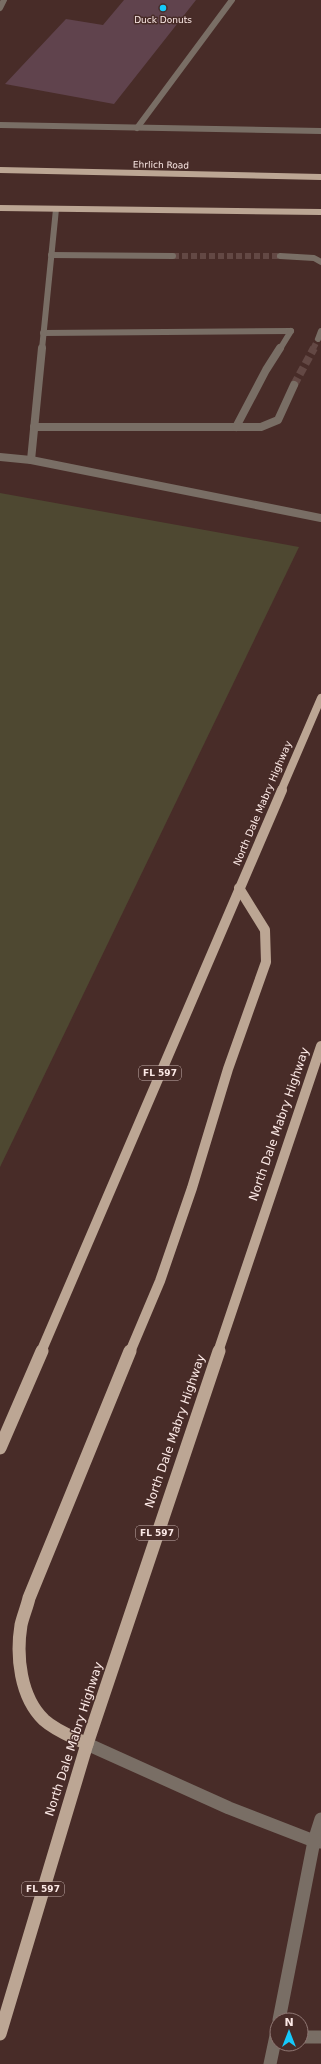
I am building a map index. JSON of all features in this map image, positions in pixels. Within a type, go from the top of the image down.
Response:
[{"type":"main road","name":"Ehrlich Road","points":[[0,170],[321,177]]},
{"type":"main road","points":[[0,208],[321,212]]},
{"type":"main road","name":"North Dale Mabry Highway","points":[[0,1448],[321,698]]},
{"type":"main road","points":[[86,1744],[44,1720],[32,1705],[25,1685],[19,1657],[21,1628],[29,1598],[102,1417],[160,1280],[192,1188],[228,1069],[266,962],[265,930],[239,888]]},
{"type":"main road","name":"North Dale Mabry Highway","points":[[0,2034],[86,1744],[321,1046]]},
{"type":"lane","points":[[0,8],[4,0]]},
{"type":"lane","points":[[137,128],[232,0]]},
{"type":"lane","points":[[0,125],[321,131]]},
{"type":"lane","points":[[31,460],[56,209]]},
{"type":"lane","points":[[51,255],[173,256]]},
{"type":"lane","points":[[280,256],[314,258],[321,262]]},
{"type":"lane","points":[[44,333],[291,331],[266,370],[236,427]]},
{"type":"lane","points":[[318,339],[321,331]]},
{"type":"lane","points":[[34,427],[262,427],[278,420],[294,384]]},
{"type":"lane","points":[[0,457],[31,460],[321,518]]},
{"type":"lane","points":[[86,1744],[229,1808],[318,1842]]},
{"type":"lane","points":[[281,2012],[318,1842],[321,1819]]},
{"type":"lane","points":[[309,2037],[321,2037]]},
{"type":"lane","points":[[270,2064],[273,2052]]},
{"type":"shaded area","points":[[0,493],[299,547],[0,1167]]},
{"type":"building","points":[[124,0],[196,0],[114,104],[5,84],[66,19],[103,25]]},
{"type":"tunnel","points":[[173,256],[280,256]]},
{"type":"tunnel","points":[[313,349],[318,339]]},
{"type":"tunnel","points":[[294,385],[314,348]]},
{"type":"place","name":"Duck Donuts","points":[[163,8]]}]
